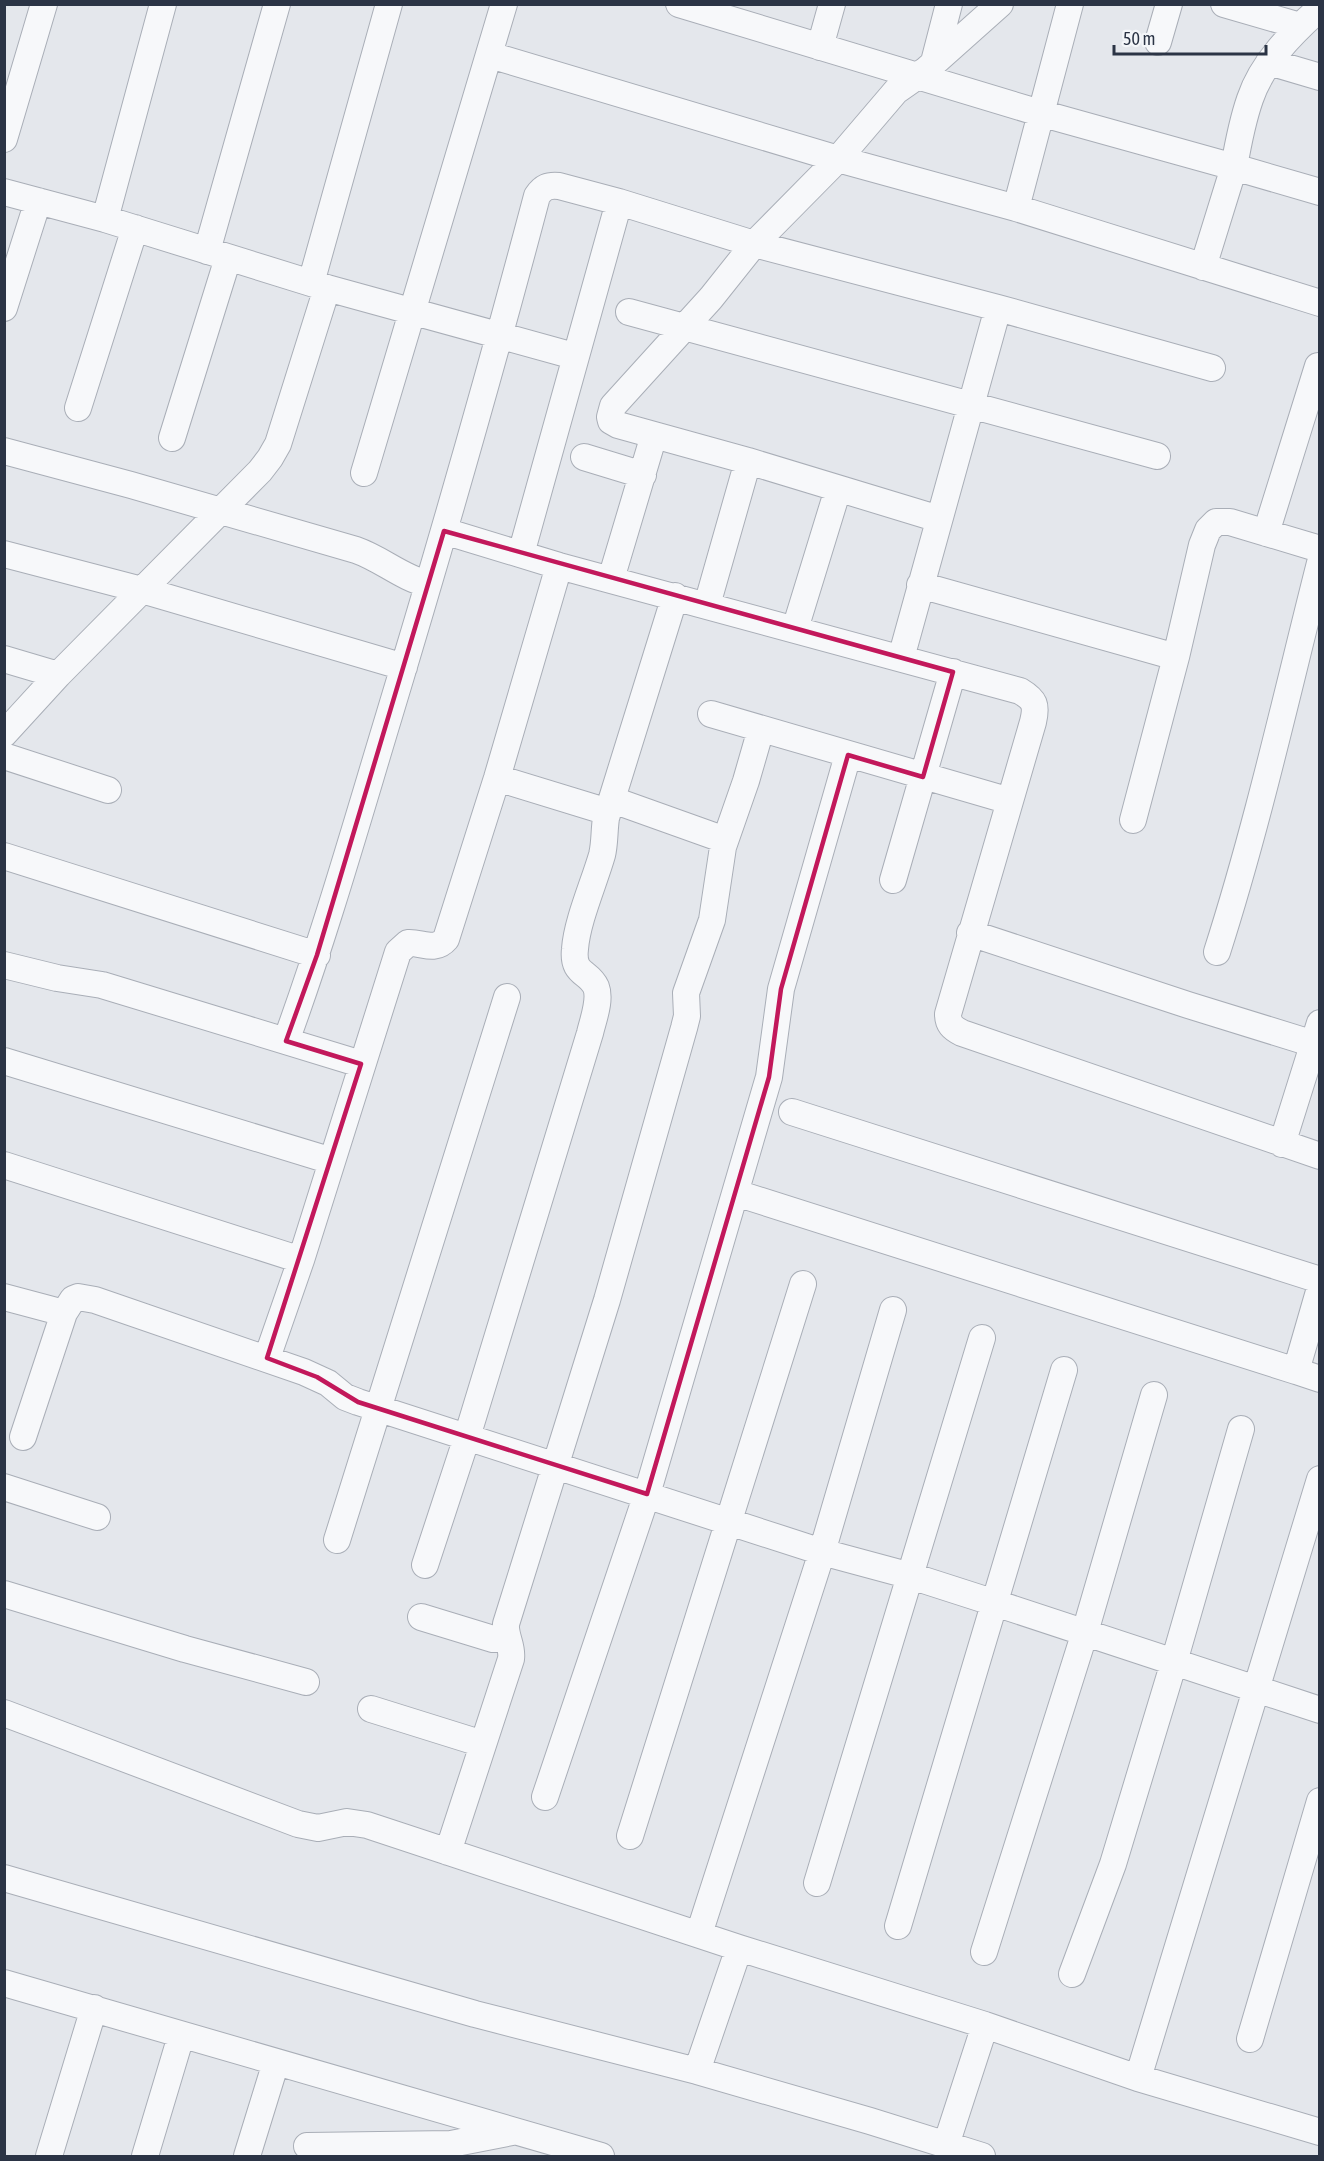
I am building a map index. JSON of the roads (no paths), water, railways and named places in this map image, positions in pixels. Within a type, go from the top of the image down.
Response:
[{"type":"street","points":[[4,139],[44,4]]},
{"type":"street","points":[[105,219],[163,4]]},
{"type":"street","points":[[172,438],[278,4]]},
{"type":"street","points":[[4,734],[58,675],[260,471],[278,444],[388,4]]},
{"type":"street","points":[[364,473],[414,312],[504,4]]},
{"type":"street","points":[[679,4],[747,14],[820,47],[926,69],[1040,113],[1320,192]]},
{"type":"street","points":[[820,47],[832,4]]},
{"type":"street","points":[[926,69],[949,4]]},
{"type":"street","points":[[939,519],[614,423],[610,417],[613,406],[686,327],[754,244],[838,159],[896,91],[926,69],[1000,4]]},
{"type":"street","points":[[1016,208],[1070,4]]},
{"type":"street","points":[[1158,42],[1168,4]]},
{"type":"street","points":[[1224,4],[1300,26]]},
{"type":"street","points":[[1203,267],[1234,167],[1250,97],[1269,62],[1300,26],[1320,8]]},
{"type":"street","points":[[490,55],[838,159],[1016,208],[1320,303]]},
{"type":"street","points":[[1269,62],[1320,77]]},
{"type":"street","points":[[286,1041],[317,954],[404,667],[500,336],[537,196],[543,188],[549,185],[559,186],[619,202],[754,244],[998,308],[1212,368]]},
{"type":"street","points":[[4,192],[105,219],[319,285],[574,356]]},
{"type":"street","points":[[4,308],[38,201]]},
{"type":"street","points":[[520,554],[619,202]]},
{"type":"street","points":[[78,408],[135,228]]},
{"type":"street","points":[[901,658],[998,308]]},
{"type":"street","points":[[629,312],[1157,456]]},
{"type":"street","points":[[1266,533],[1318,366]]},
{"type":"street","points":[[611,579],[654,435]]},
{"type":"street","points":[[4,452],[131,485],[369,554],[411,580],[428,585]]},
{"type":"street","points":[[584,458],[643,475]]},
{"type":"street","points":[[707,605],[748,461]]},
{"type":"street","points":[[795,629],[838,489]]},
{"type":"street","points":[[1133,820],[1176,657],[1202,545],[1208,530],[1216,522],[1230,522],[1320,549]]},
{"type":"street","points":[[444,531],[560,566],[953,672],[1020,691],[1033,698],[1036,707],[1033,722],[970,933],[948,1014],[948,1023],[953,1029],[1320,1156]]},
{"type":"street","points":[[4,554],[142,590],[404,667]]},
{"type":"street","points":[[1217,952],[1251,840],[1320,563]]},
{"type":"street","points":[[267,1358],[301,1260],[398,952],[408,943],[435,946],[441,945],[446,939],[560,566]]},
{"type":"street","points":[[920,585],[1176,657]]},
{"type":"street","points":[[425,1565],[467,1437],[590,1033],[597,999],[596,988],[592,981],[580,972],[575,958],[575,947],[604,846],[604,826],[675,596]]},
{"type":"street","points":[[4,659],[58,675]]},
{"type":"street","points":[[893,880],[953,672]]},
{"type":"street","points":[[711,714],[1010,801]]},
{"type":"street","points":[[448,1852],[511,1659],[511,1645],[505,1633],[506,1624],[607,1300],[687,1016],[686,993],[713,912],[720,858],[761,729]]},
{"type":"street","points":[[545,1797],[647,1494],[736,1192],[772,1065],[781,989],[848,755]]},
{"type":"street","points":[[4,756],[108,790]]},
{"type":"street","points":[[497,778],[610,806],[725,840]]},
{"type":"street","points":[[4,856],[317,954]]},
{"type":"street","points":[[970,933],[1188,1005],[1317,1034],[1282,1144]]},
{"type":"street","points":[[4,965],[102,986],[361,1064]]},
{"type":"street","points":[[338,1540],[507,997]]},
{"type":"street","points":[[4,1060],[332,1161]]},
{"type":"street","points":[[792,1112],[1320,1280]]},
{"type":"street","points":[[4,1166],[301,1260]]},
{"type":"street","points":[[736,1192],[1308,1375],[1320,1288]]},
{"type":"street","points":[[630,1836],[803,1284]]},
{"type":"street","points":[[4,1297],[64,1313]]},
{"type":"street","points":[[23,1437],[64,1313],[73,1299],[84,1298],[267,1358],[317,1377],[345,1397],[379,1409],[822,1552],[911,1576],[1320,1710]]},
{"type":"street","points":[[699,1934],[822,1552],[893,1310]]},
{"type":"street","points":[[817,1883],[982,1338]]},
{"type":"street","points":[[898,1926],[1064,1370]]},
{"type":"street","points":[[984,1952],[1085,1632],[1154,1395]]},
{"type":"street","points":[[1072,1974],[1113,1864],[1241,1429]]},
{"type":"street","points":[[1138,2078],[1254,1690],[1320,1479]]},
{"type":"street","points":[[4,1487],[97,1517]]},
{"type":"street","points":[[4,1594],[185,1649],[306,1682]]},
{"type":"street","points":[[421,1617],[493,1639],[507,1639]]},
{"type":"street","points":[[370,1709],[483,1744]]},
{"type":"street","points":[[4,1713],[298,1824],[318,1828],[347,1822],[357,1823],[739,1948],[985,2025],[1138,2078],[1320,2132]]},
{"type":"street","points":[[1250,2039],[1320,1801]]},
{"type":"street","points":[[4,1878],[475,2014],[697,2071],[982,2157]]},
{"type":"street","points":[[697,2071],[739,1948]]},
{"type":"street","points":[[4,1983],[515,2131],[564,2151],[601,2157]]},
{"type":"street","points":[[49,2157],[94,2008]]},
{"type":"street","points":[[946,2145],[985,2025]]},
{"type":"street","points":[[145,2157],[181,2036]]},
{"type":"street","points":[[247,2157],[276,2062]]},
{"type":"street","points":[[307,2146],[451,2144],[515,2131]]}]
